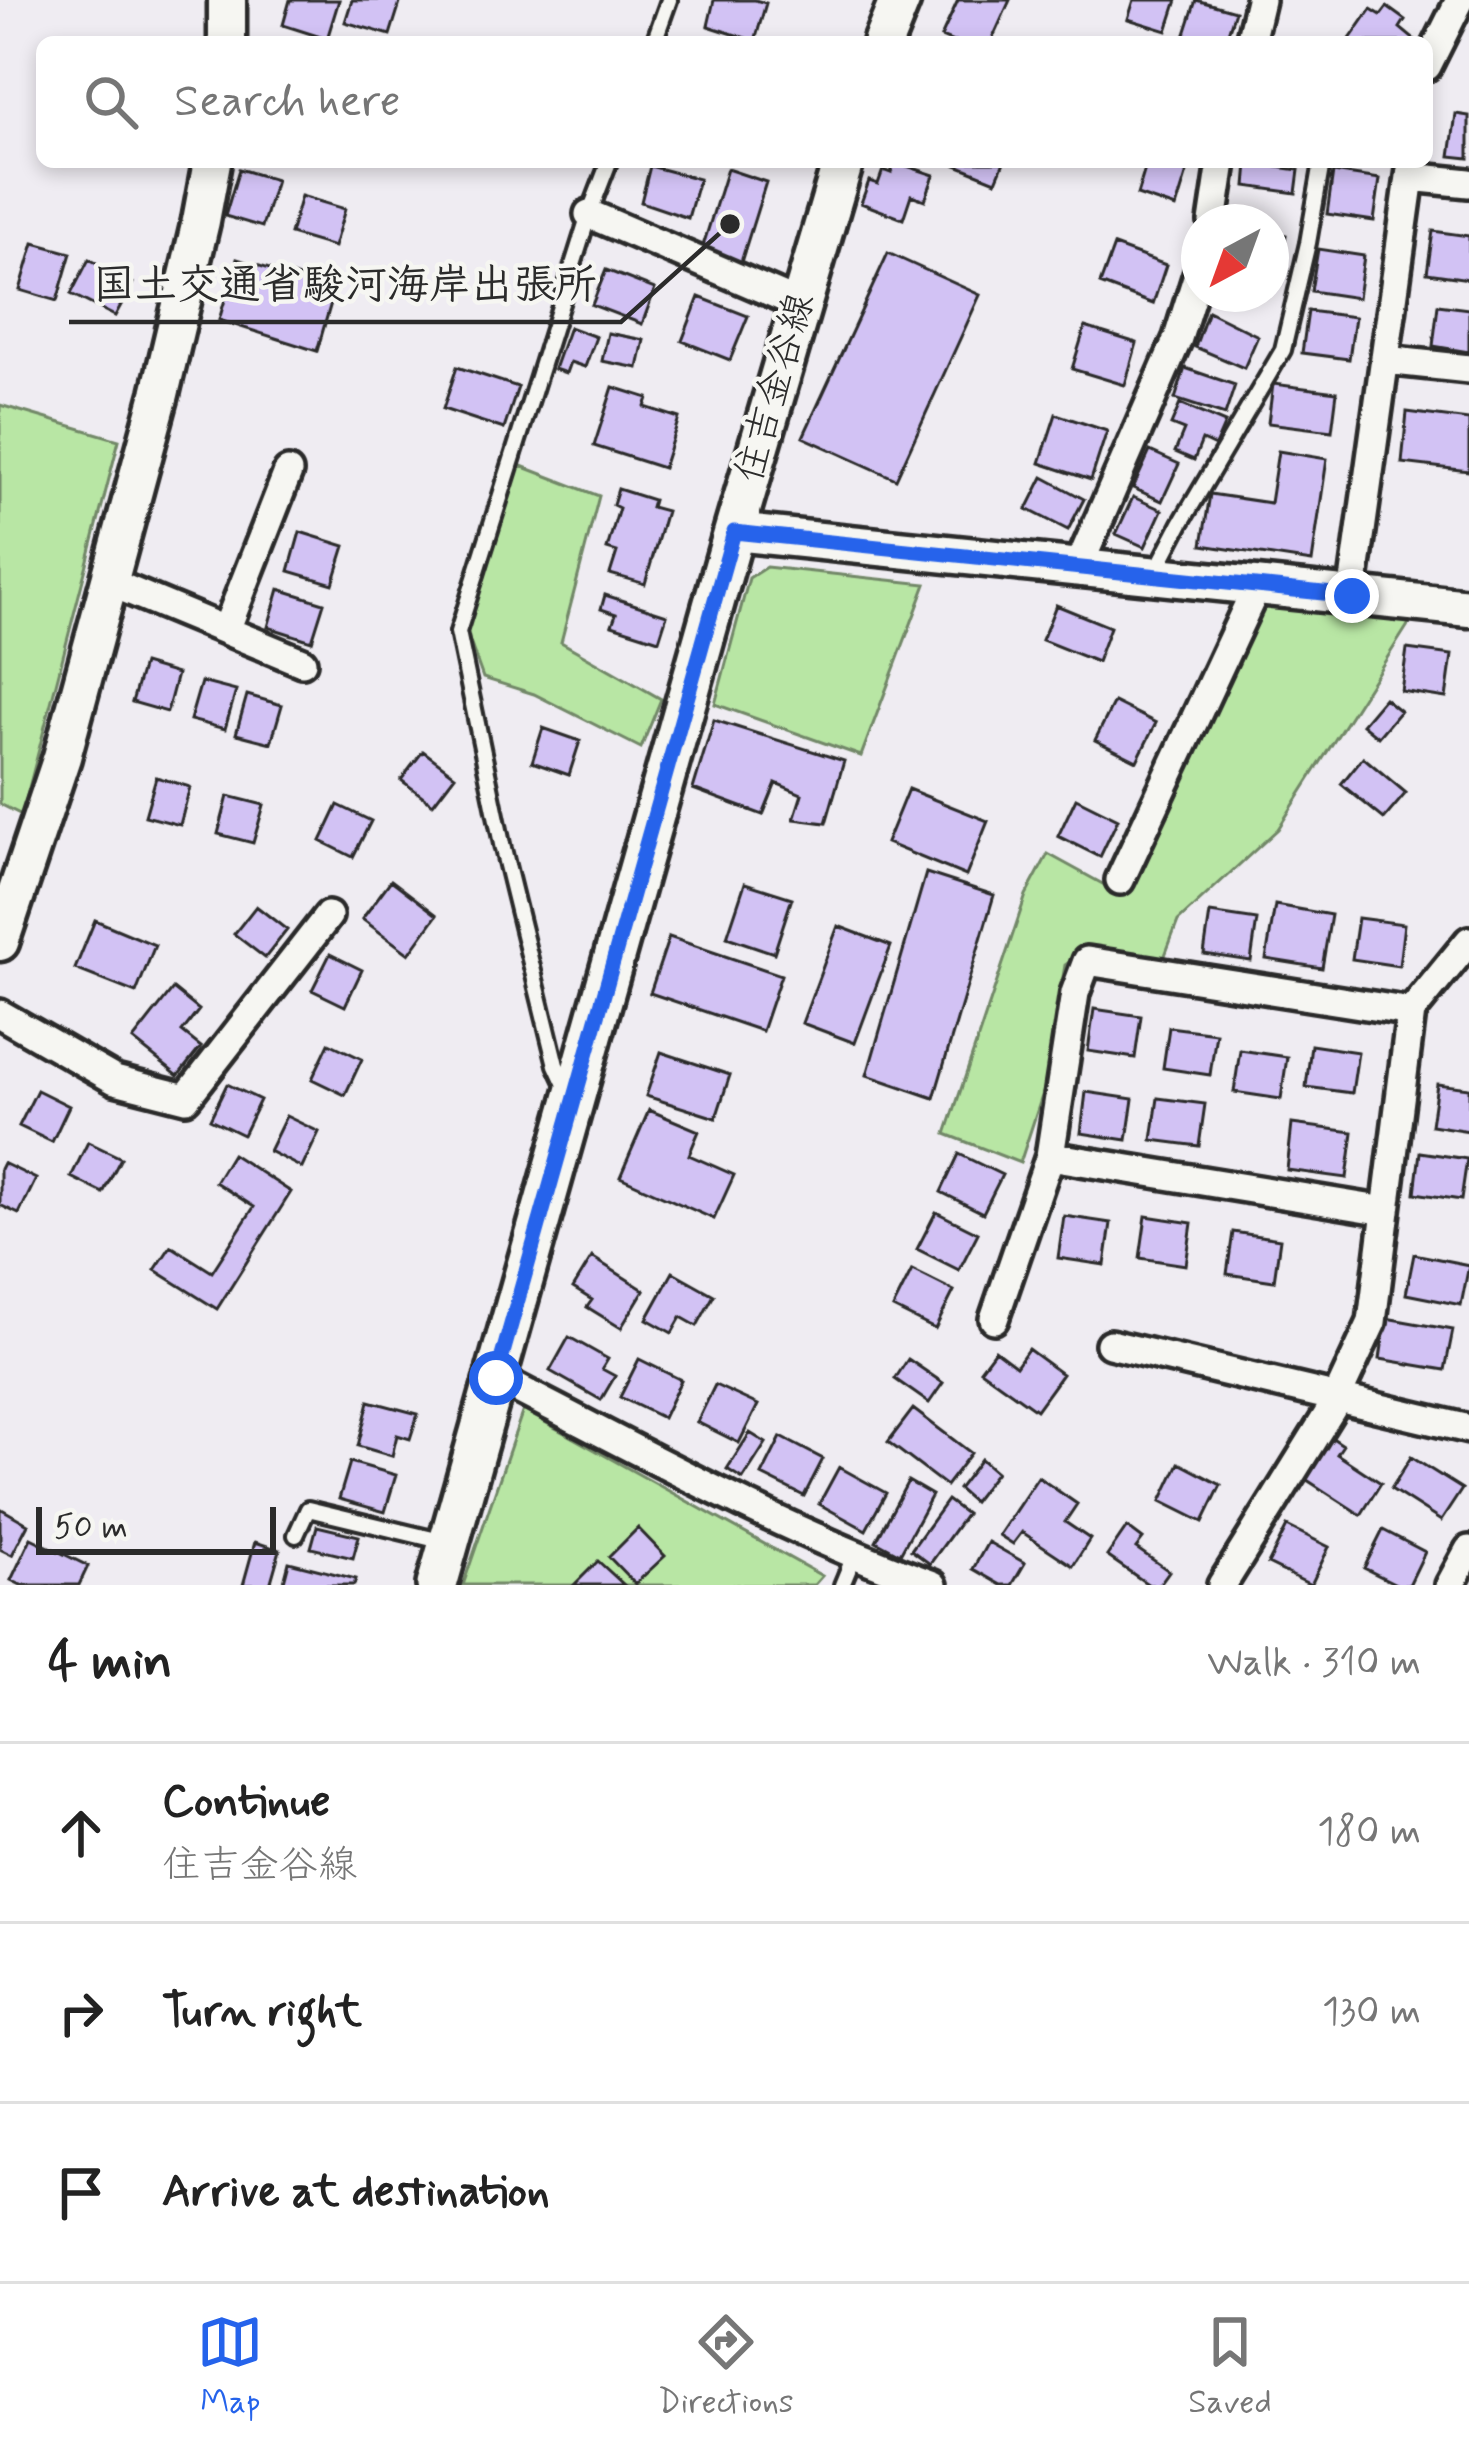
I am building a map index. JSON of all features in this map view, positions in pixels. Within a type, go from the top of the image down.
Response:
[{"type":"main road","points":[[885,36],[900,0]]},
{"type":"main road","name":"住吉金谷線","points":[[437,1585],[841,168]]},
{"type":"street","points":[[227,0],[227,36]]},
{"type":"street","points":[[1251,36],[1260,0]]},
{"type":"street","points":[[1433,54],[1460,0]]},
{"type":"street","points":[[0,942],[62,757],[160,394],[211,168]]},
{"type":"street","points":[[1216,204],[1221,168]]},
{"type":"street","points":[[1352,596],[1411,169],[1469,183]]},
{"type":"street","points":[[589,214],[801,305]]},
{"type":"street","points":[[1078,568],[1186,312]]},
{"type":"street","points":[[1384,360],[1469,368]]},
{"type":"street","points":[[226,630],[288,472]]},
{"type":"street","points":[[734,532],[1469,608]]},
{"type":"street","points":[[109,582],[302,662]]},
{"type":"street","points":[[1120,880],[1257,586]]},
{"type":"street","points":[[0,1013],[115,1080],[186,1097],[328,916]]},
{"type":"street","points":[[1222,1585],[1336,1399],[1372,1322],[1412,1012],[1469,941]]},
{"type":"street","points":[[994,1319],[1050,1156],[1076,993],[1087,961],[1412,1012]]},
{"type":"street","points":[[1050,1156],[1386,1211]]},
{"type":"street","points":[[1110,1344],[1469,1429]]},
{"type":"street","points":[[496,1378],[690,1479],[854,1556],[933,1585]]},
{"type":"street","points":[[1450,1585],[1469,1550]]},
{"type":"lane","points":[[657,36],[669,0]]},
{"type":"lane","points":[[574,1104],[550,1044],[458,632],[607,168]]},
{"type":"lane","points":[[1154,575],[1282,350],[1321,168]]},
{"type":"lane","points":[[296,1535],[308,1509],[449,1543]]},
{"type":"lane","points":[[842,1585],[854,1556]]},
{"type":"green space","points":[[0,405],[119,440],[22,815],[0,804]]},
{"type":"green space","points":[[511,462],[599,496],[561,642],[661,699],[641,748],[534,694],[483,678],[462,620]]},
{"type":"green space","points":[[766,567],[926,584],[861,756],[715,704],[749,578]]},
{"type":"green space","points":[[1266,601],[1410,622],[1278,829],[1178,921],[1164,958],[1079,955],[1065,965],[1044,1090],[1020,1163],[946,1134],[1026,895],[1048,854],[1110,888]]},
{"type":"green space","points":[[523,1410],[822,1576],[814,1585],[463,1585]]},
{"type":"building","points":[[290,0],[339,0],[328,36],[283,25]]},
{"type":"building","points":[[352,0],[401,0],[390,35],[345,22]]},
{"type":"building","points":[[714,0],[766,3],[756,36],[708,26]]},
{"type":"building","points":[[958,0],[1010,0],[994,36],[941,36]]},
{"type":"building","points":[[1134,0],[1177,0],[1167,31],[1128,19]]},
{"type":"building","points":[[1196,0],[1235,11],[1227,36],[1184,36]]},
{"type":"building","points":[[1387,7],[1405,20],[1400,28],[1410,36],[1352,36],[1371,9],[1381,15]]},
{"type":"building","points":[[1456,114],[1469,116],[1469,158],[1450,156]]},
{"type":"building","points":[[650,168],[699,179],[688,218],[641,202]]},
{"type":"building","points":[[893,168],[913,168],[934,175],[925,200],[911,195],[903,219],[861,203],[869,181],[878,184],[883,170],[891,173]]},
{"type":"building","points":[[964,168],[1001,168],[996,181]]},
{"type":"building","points":[[1145,168],[1188,169],[1176,208],[1137,195]]},
{"type":"building","points":[[1248,168],[1299,170],[1296,193],[1246,186]]},
{"type":"building","points":[[239,169],[276,180],[262,227],[225,216]]},
{"type":"building","points":[[727,169],[766,182],[741,262],[702,249]]},
{"type":"building","points":[[1333,172],[1380,179],[1374,221],[1327,214]]},
{"type":"building","points":[[301,196],[345,209],[334,247],[290,234]]},
{"type":"building","points":[[1433,231],[1469,236],[1469,279],[1427,273]]},
{"type":"building","points":[[34,243],[71,253],[57,301],[20,290]]},
{"type":"building","points":[[1114,246],[1166,265],[1153,304],[1100,284]]},
{"type":"building","points":[[1318,249],[1364,256],[1358,298],[1311,291]]},
{"type":"building","points":[[888,253],[980,295],[896,479],[803,437]]},
{"type":"building","points":[[89,259],[133,283],[115,316],[71,294]]},
{"type":"building","points":[[237,259],[335,289],[317,351],[219,320]]},
{"type":"building","points":[[606,270],[655,289],[642,324],[592,305]]},
{"type":"building","points":[[699,297],[748,316],[730,360],[682,341]]},
{"type":"building","points":[[1438,305],[1469,309],[1469,352],[1433,346]]},
{"type":"building","points":[[1308,311],[1355,317],[1349,359],[1302,353]]},
{"type":"building","points":[[1208,312],[1258,336],[1244,368],[1195,347]]},
{"type":"building","points":[[569,327],[596,337],[585,367],[570,362],[566,373],[554,369]]},
{"type":"building","points":[[1085,327],[1137,343],[1125,385],[1072,369]]},
{"type":"building","points":[[608,333],[644,340],[638,368],[602,361]]},
{"type":"building","points":[[457,367],[518,387],[504,429],[443,409]]},
{"type":"building","points":[[1185,368],[1235,385],[1225,415],[1175,399]]},
{"type":"building","points":[[1273,384],[1337,392],[1332,431],[1268,423]]},
{"type":"building","points":[[613,387],[648,398],[645,407],[679,418],[663,468],[594,446]]},
{"type":"building","points":[[1180,404],[1225,423],[1215,446],[1202,440],[1194,460],[1175,452],[1184,430],[1171,425]]},
{"type":"building","points":[[1407,412],[1469,420],[1469,471],[1402,463]]},
{"type":"building","points":[[1056,414],[1107,431],[1091,480],[1040,463]]},
{"type":"building","points":[[1150,451],[1179,464],[1162,501],[1133,488]]},
{"type":"building","points":[[1278,451],[1327,459],[1312,562],[1202,545],[1210,494],[1270,503]]},
{"type":"building","points":[[1043,477],[1084,499],[1068,530],[1027,509]]},
{"type":"building","points":[[618,489],[653,500],[651,507],[666,511],[645,584],[610,574],[617,552],[607,549],[619,508],[613,505]]},
{"type":"building","points":[[1133,497],[1162,510],[1145,547],[1116,534]]},
{"type":"building","points":[[300,532],[345,546],[333,584],[289,571]]},
{"type":"building","points":[[279,589],[324,603],[312,641],[268,627]]},
{"type":"building","points":[[605,595],[667,615],[659,640],[612,625],[616,614],[601,609]]},
{"type":"building","points":[[1056,605],[1110,627],[1097,662],[1042,640]]},
{"type":"building","points":[[1407,649],[1452,655],[1446,698],[1401,691]]},
{"type":"building","points":[[143,664],[177,674],[167,712],[132,702]]},
{"type":"building","points":[[201,682],[236,691],[225,729],[190,720]]},
{"type":"building","points":[[247,695],[282,705],[271,743],[236,734]]},
{"type":"building","points":[[1384,698],[1400,711],[1378,737],[1362,724]]},
{"type":"building","points":[[1114,702],[1156,723],[1137,761],[1095,740]]},
{"type":"building","points":[[714,720],[844,761],[826,823],[794,819],[802,794],[776,783],[763,815],[693,789]]},
{"type":"building","points":[[543,728],[580,741],[569,775],[532,762]]},
{"type":"building","points":[[423,751],[455,775],[433,804],[401,780]]},
{"type":"building","points":[[1363,757],[1406,793],[1384,819],[1341,784]]},
{"type":"building","points":[[156,777],[190,787],[180,825],[145,816]]},
{"type":"building","points":[[908,789],[988,821],[966,876],[886,843]]},
{"type":"building","points":[[228,796],[264,805],[253,843],[218,834]]},
{"type":"building","points":[[1076,798],[1118,819],[1100,857],[1058,836]]},
{"type":"building","points":[[338,805],[371,821],[353,857],[321,841]]},
{"type":"building","points":[[926,873],[994,895],[934,1098],[867,1075]]},
{"type":"building","points":[[391,880],[437,915],[409,954],[362,919]]},
{"type":"building","points":[[745,883],[792,898],[774,953],[727,937]]},
{"type":"building","points":[[1275,905],[1331,915],[1322,968],[1266,959]]},
{"type":"building","points":[[256,906],[287,930],[265,958],[234,934]]},
{"type":"building","points":[[1210,913],[1257,920],[1251,961],[1204,954]]},
{"type":"building","points":[[1358,918],[1404,924],[1399,966],[1352,959]]},
{"type":"building","points":[[95,920],[155,945],[136,993],[75,969]]},
{"type":"building","points":[[838,926],[891,946],[855,1043],[802,1023]]},
{"type":"building","points":[[669,937],[781,975],[762,1031],[650,993]]},
{"type":"building","points":[[330,954],[362,970],[345,1006],[312,990]]},
{"type":"building","points":[[173,989],[199,1010],[182,1032],[201,1047],[178,1076],[133,1040]]},
{"type":"building","points":[[1094,1009],[1141,1016],[1135,1058],[1088,1051]]},
{"type":"building","points":[[1169,1027],[1216,1033],[1210,1075],[1163,1068]]},
{"type":"building","points":[[329,1043],[362,1059],[345,1095],[312,1079]]},
{"type":"building","points":[[1311,1045],[1358,1052],[1352,1093],[1306,1087]]},
{"type":"building","points":[[1240,1050],[1287,1057],[1281,1099],[1234,1092]]},
{"type":"building","points":[[661,1052],[730,1075],[716,1118],[646,1096]]},
{"type":"building","points":[[227,1084],[260,1100],[243,1135],[210,1119]]},
{"type":"building","points":[[1437,1084],[1469,1088],[1469,1131],[1431,1125]]},
{"type":"building","points":[[37,1090],[69,1106],[52,1142],[19,1126]]},
{"type":"building","points":[[1086,1092],[1133,1099],[1127,1140],[1081,1133]]},
{"type":"building","points":[[1158,1098],[1205,1104],[1199,1146],[1152,1140]]},
{"type":"building","points":[[649,1110],[699,1131],[689,1155],[734,1175],[714,1219],[620,1177]]},
{"type":"building","points":[[286,1116],[319,1132],[302,1168],[269,1151]]},
{"type":"building","points":[[1292,1124],[1353,1132],[1347,1178],[1287,1170]]},
{"type":"building","points":[[88,1142],[121,1158],[103,1193],[71,1177]]},
{"type":"building","points":[[1420,1152],[1467,1159],[1461,1200],[1415,1193]]},
{"type":"building","points":[[232,1154],[291,1192],[217,1309],[155,1270],[171,1246],[212,1272],[254,1207],[215,1182]]},
{"type":"building","points":[[959,1154],[1002,1175],[983,1213],[941,1192]]},
{"type":"building","points":[[3,1163],[36,1179],[19,1214],[0,1205]]},
{"type":"building","points":[[936,1212],[978,1233],[959,1270],[917,1249]]},
{"type":"building","points":[[1064,1216],[1111,1223],[1105,1265],[1058,1258]]},
{"type":"building","points":[[1146,1216],[1192,1223],[1186,1265],[1140,1258]]},
{"type":"building","points":[[1233,1232],[1280,1239],[1274,1281],[1227,1274]]},
{"type":"building","points":[[1414,1254],[1469,1265],[1461,1305],[1406,1294]]},
{"type":"building","points":[[592,1257],[644,1290],[621,1328],[587,1307],[592,1300],[573,1288]]},
{"type":"building","points":[[912,1270],[954,1291],[935,1329],[893,1308]]},
{"type":"building","points":[[673,1272],[714,1295],[697,1326],[681,1317],[672,1333],[647,1319]]},
{"type":"building","points":[[1386,1318],[1453,1330],[1445,1370],[1380,1359]]},
{"type":"building","points":[[569,1337],[608,1359],[602,1369],[615,1376],[601,1400],[550,1371]]},
{"type":"building","points":[[1028,1349],[1062,1374],[1036,1410],[980,1370],[995,1350],[1016,1366]]},
{"type":"building","points":[[639,1359],[681,1380],[663,1418],[620,1397]]},
{"type":"building","points":[[908,1359],[943,1383],[929,1403],[895,1379]]},
{"type":"building","points":[[715,1385],[758,1405],[739,1443],[697,1422]]},
{"type":"building","points":[[369,1401],[418,1414],[410,1439],[397,1435],[392,1456],[358,1446]]},
{"type":"building","points":[[913,1409],[971,1453],[946,1486],[888,1442]]},
{"type":"building","points":[[750,1433],[766,1443],[743,1479],[727,1469]]},
{"type":"building","points":[[781,1437],[823,1459],[804,1496],[762,1475]]},
{"type":"building","points":[[1331,1437],[1343,1445],[1337,1454],[1381,1483],[1361,1515],[1304,1478]]},
{"type":"building","points":[[1411,1457],[1462,1489],[1441,1521],[1391,1489]]},
{"type":"building","points":[[981,1459],[996,1472],[973,1502],[958,1489]]},
{"type":"building","points":[[350,1462],[396,1475],[385,1512],[339,1499]]},
{"type":"building","points":[[1179,1463],[1221,1485],[1203,1522],[1161,1501]]},
{"type":"building","points":[[839,1467],[886,1493],[866,1530],[819,1504]]},
{"type":"building","points":[[1038,1477],[1077,1504],[1065,1522],[1090,1539],[1073,1566],[1022,1532],[1013,1544],[999,1535]]},
{"type":"building","points":[[908,1481],[932,1495],[900,1554],[876,1541]]},
{"type":"building","points":[[947,1500],[966,1514],[930,1564],[911,1550]]},
{"type":"building","points":[[0,1508],[28,1524],[12,1555],[0,1549]]},
{"type":"building","points":[[317,1526],[359,1536],[353,1558],[311,1548]]},
{"type":"building","points":[[1287,1526],[1329,1547],[1311,1585],[1268,1564]]},
{"type":"building","points":[[1127,1527],[1143,1539],[1136,1548],[1169,1571],[1159,1585],[1149,1585],[1107,1556]]},
{"type":"building","points":[[638,1528],[665,1556],[635,1584],[609,1557]]},
{"type":"building","points":[[1383,1530],[1425,1552],[1409,1585],[1398,1585],[1364,1568]]},
{"type":"building","points":[[31,1538],[88,1566],[79,1585],[21,1585],[11,1580]]},
{"type":"building","points":[[255,1542],[280,1550],[270,1585],[243,1585]]},
{"type":"building","points":[[988,1542],[1025,1563],[1012,1585],[1001,1585],[973,1569]]},
{"type":"building","points":[[598,1561],[624,1585],[574,1585]]},
{"type":"building","points":[[289,1562],[356,1579],[354,1585],[283,1585]]},
{"type":"place","name":"国土交通省駿河海岸出張所","points":[[730,224]]},
{"type":"route","points":[[496,1378],[734,532],[1352,596]]}]
